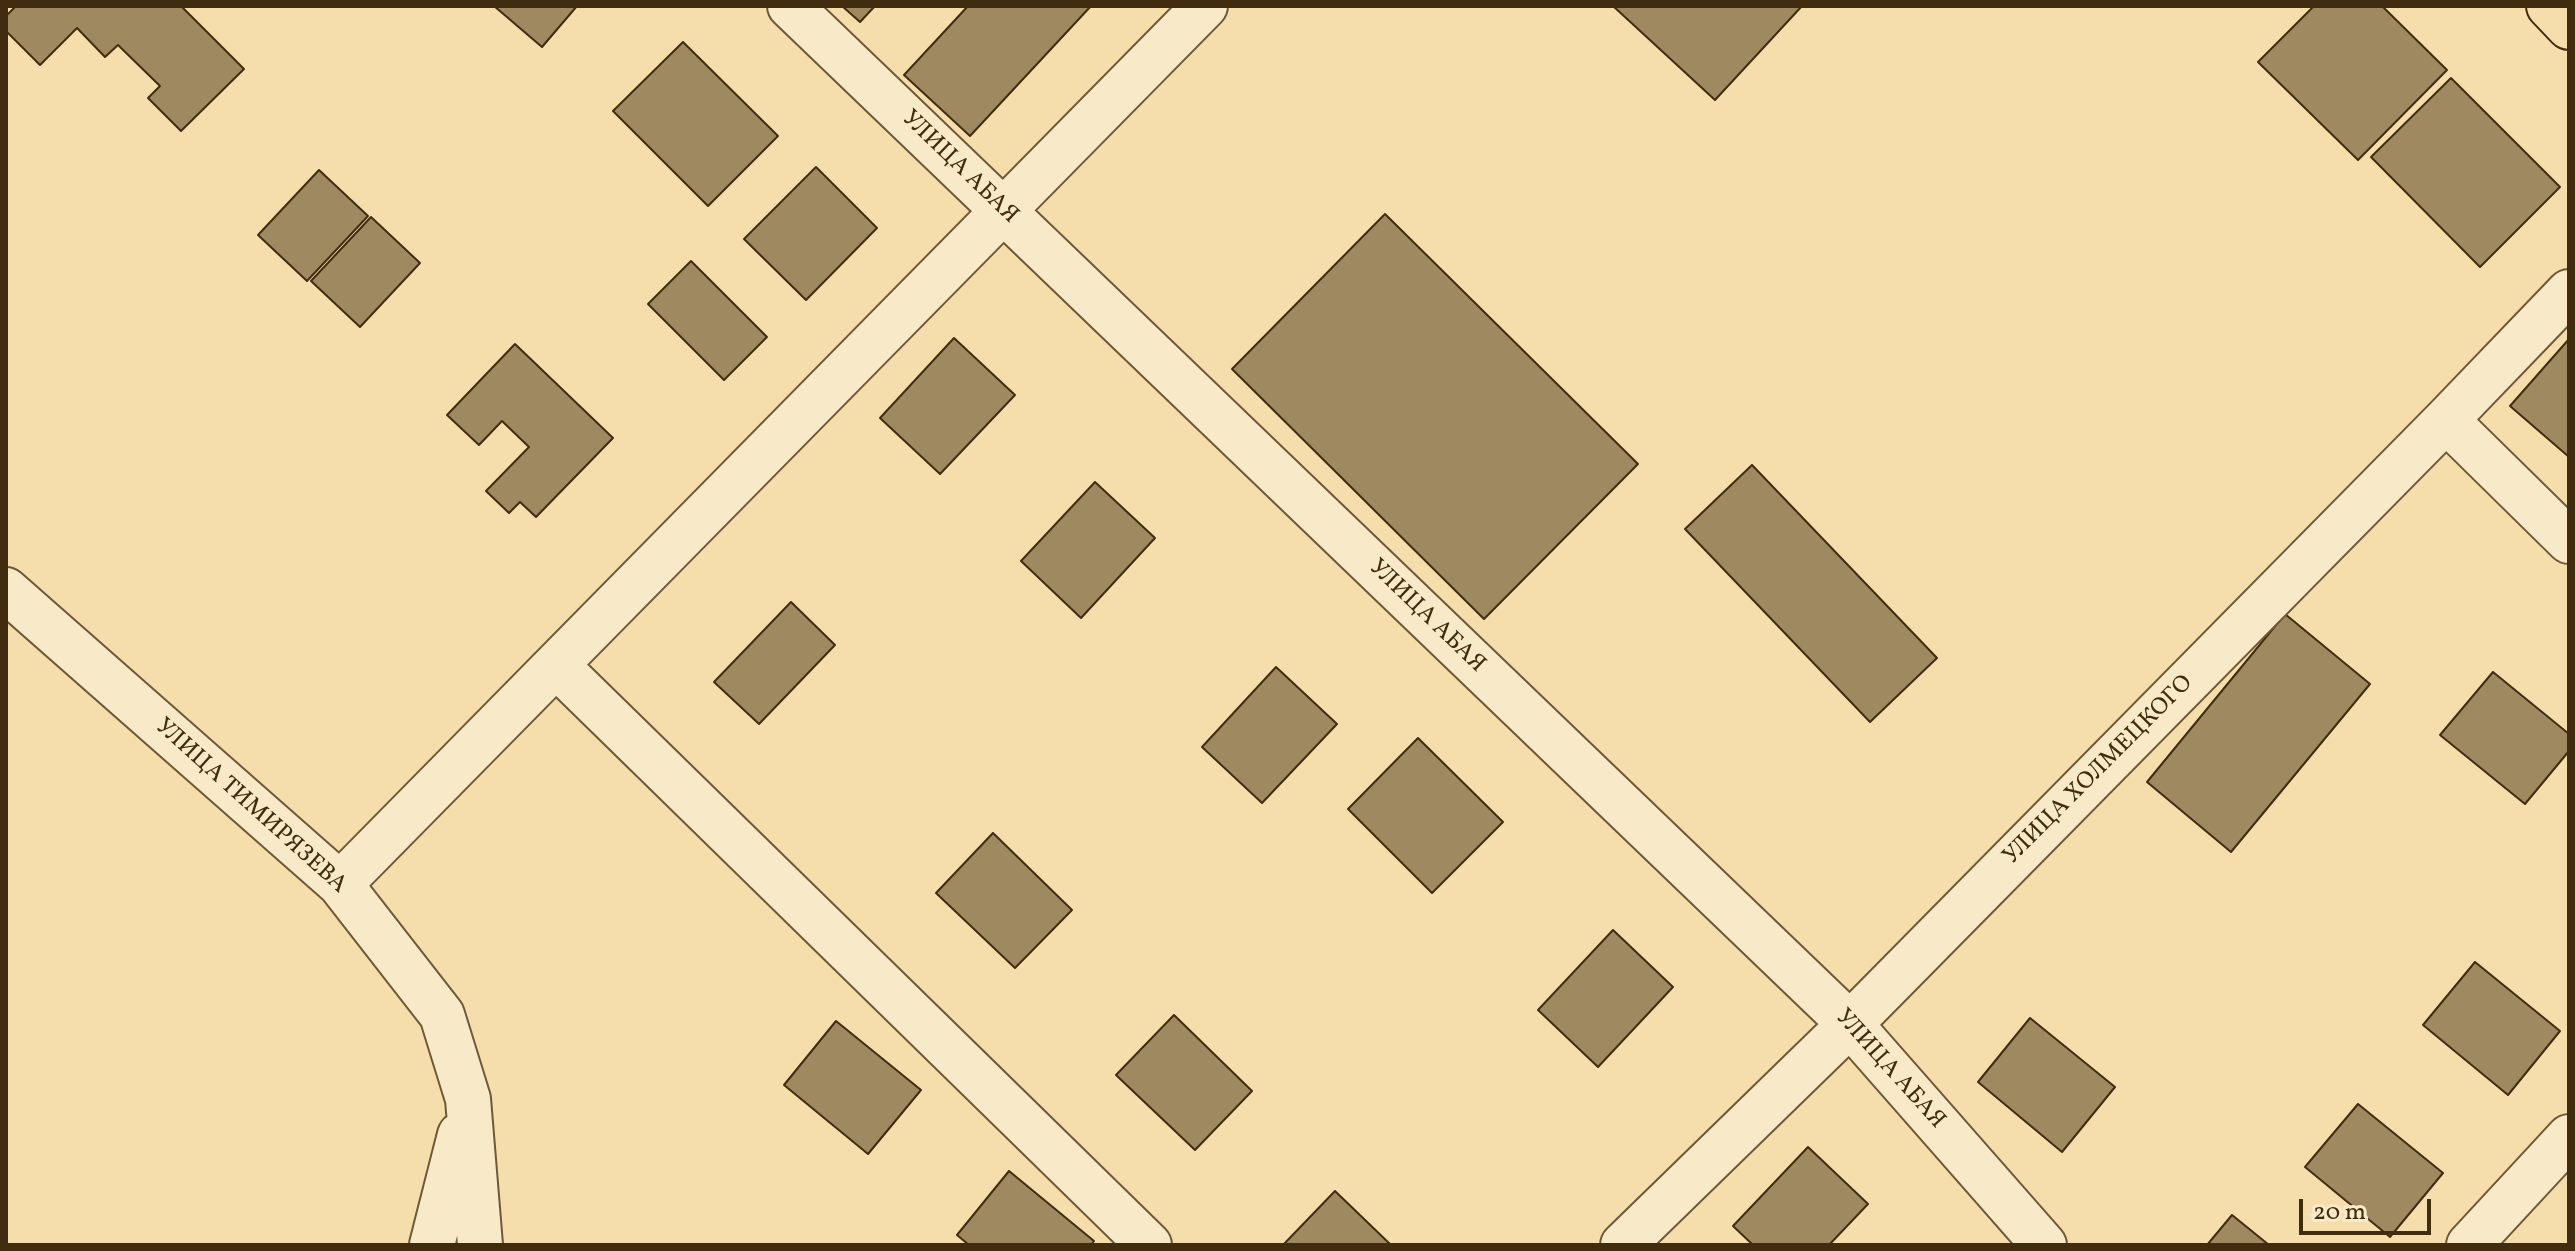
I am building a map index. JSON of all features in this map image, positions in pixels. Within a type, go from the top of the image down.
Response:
[{"type":"main road","points":[[2549,6],[2569,27]]},
{"type":"street","name":"УЛИЦА АБАЯ","points":[[790,6],[1850,1024],[2044,1245]]},
{"type":"street","points":[[340,884],[1205,6]]},
{"type":"street","name":"УЛИЦА ХОЛМЕЦКОГО","points":[[1623,1245],[1850,1024],[2569,292]]},
{"type":"street","points":[[2446,420],[2569,541]]},
{"type":"street","name":"УЛИЦА ТИМИРЯЗЕВА","points":[[6,590],[340,884],[442,1015],[468,1099],[480,1245]]},
{"type":"street","points":[[556,665],[1149,1245]]},
{"type":"street","points":[[432,1245],[468,1099]]},
{"type":"street","points":[[2469,1245],[2569,1137]]},
{"type":"building","points":[[16,6],[181,6],[244,69],[181,131],[148,98],[160,86],[118,45],[105,57],[77,28],[40,65],[6,31],[6,16]]},
{"type":"building","points":[[494,6],[577,6],[542,47]]},
{"type":"building","points":[[842,6],[875,6],[860,22]]},
{"type":"building","points":[[968,6],[1091,6],[970,136],[904,75]]},
{"type":"building","points":[[1613,6],[1802,6],[1715,100]]},
{"type":"building","points":[[2314,6],[2382,6],[2447,70],[2358,160],[2258,62]]},
{"type":"building","points":[[683,42],[778,136],[708,206],[613,111]]},
{"type":"building","points":[[2451,78],[2560,187],[2480,267],[2371,157]]},
{"type":"building","points":[[816,167],[877,228],[806,300],[744,239]]},
{"type":"building","points":[[319,170],[368,216],[307,281],[258,235]]},
{"type":"building","points":[[1385,214],[1638,464],[1484,619],[1232,369]]},
{"type":"building","points":[[371,217],[420,263],[360,327],[311,281]]},
{"type":"building","points":[[691,261],[767,337],[724,380],[648,304]]},
{"type":"building","points":[[954,338],[1015,395],[940,474],[880,418]]},
{"type":"building","points":[[2569,339],[2569,457],[2510,406]]},
{"type":"building","points":[[515,344],[613,438],[536,517],[520,502],[509,513],[486,491],[529,447],[502,421],[479,445],[447,415]]},
{"type":"building","points":[[1752,465],[1937,658],[1870,722],[1685,529]]},
{"type":"building","points":[[1095,482],[1155,538],[1081,618],[1021,561]]},
{"type":"building","points":[[791,602],[835,645],[759,724],[714,682]]},
{"type":"building","points":[[2285,614],[2370,684],[2231,852],[2147,782]]},
{"type":"building","points":[[1276,667],[1337,724],[1262,803],[1202,747]]},
{"type":"building","points":[[2493,672],[2569,734],[2569,751],[2525,804],[2440,735]]},
{"type":"building","points":[[1418,738],[1503,822],[1432,893],[1348,809]]},
{"type":"building","points":[[993,833],[1072,910],[1015,968],[936,893]]},
{"type":"building","points":[[1613,930],[1673,987],[1598,1067],[1538,1010]]},
{"type":"building","points":[[2475,962],[2560,1031],[2508,1095],[2423,1025]]},
{"type":"building","points":[[1174,1015],[1252,1091],[1195,1150],[1116,1075]]},
{"type":"building","points":[[2030,1018],[2115,1087],[2062,1152],[1978,1082]]},
{"type":"building","points":[[836,1021],[921,1090],[868,1154],[784,1085]]},
{"type":"building","points":[[2358,1104],[2443,1173],[2390,1237],[2305,1167]]},
{"type":"building","points":[[1808,1147],[1868,1204],[1829,1245],[1753,1245],[1733,1226]]},
{"type":"building","points":[[1009,1171],[1094,1241],[1091,1245],[969,1245],[957,1235]]},
{"type":"building","points":[[1335,1191],[1391,1245],[1283,1245]]},
{"type":"building","points":[[2232,1215],[2269,1245],[2207,1245]]}]
